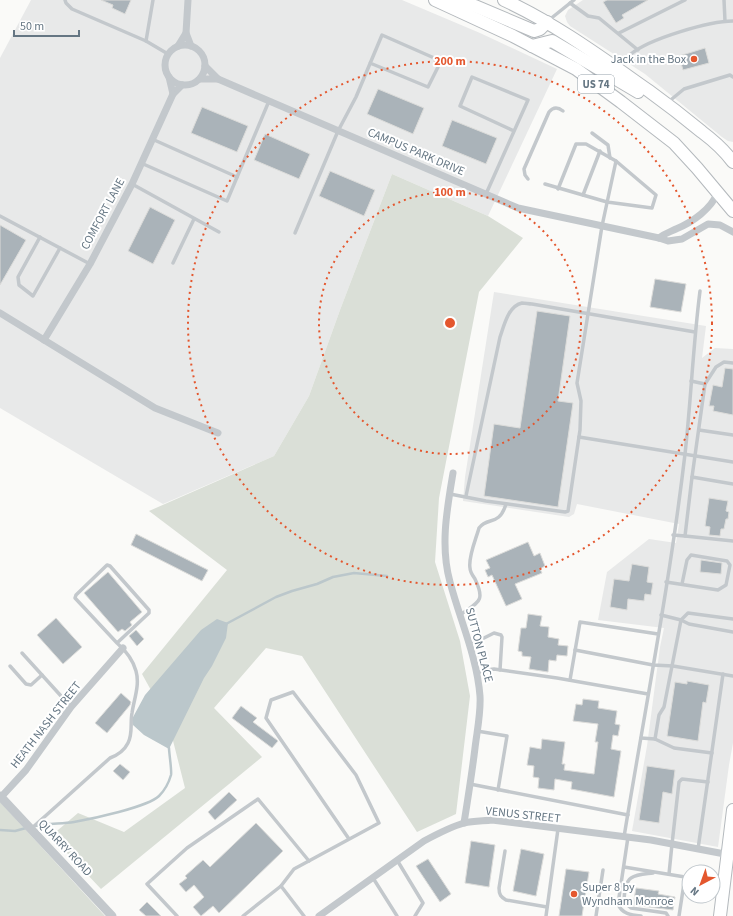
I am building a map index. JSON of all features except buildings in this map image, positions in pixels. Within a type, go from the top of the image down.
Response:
[{"type":"highway","name":"US 74","points":[[504,0],[547,22],[593,51],[614,72],[666,103],[725,151],[733,162]]},
{"type":"highway","name":"US 74","points":[[436,1],[513,36],[576,70],[621,102],[674,143],[718,192],[731,204]]},
{"type":"highway","points":[[436,1],[475,6],[534,31],[540,29],[547,22]]},
{"type":"highway","points":[[532,46],[552,41],[614,72]]},
{"type":"highway","points":[[720,916],[730,855],[733,810]]},
{"type":"street","points":[[188,0],[186,33],[191,46]]},
{"type":"street","points":[[178,46],[186,33]]},
{"type":"street","points":[[173,94],[165,67],[165,60],[172,49],[184,45],[191,46],[202,54],[205,66],[204,73],[200,79]]},
{"type":"street","name":"CAMPUS PARK DRIVE","points":[[205,66],[218,79],[518,208],[668,241],[682,239],[708,224],[720,225],[733,232]]},
{"type":"street","points":[[169,77],[176,83],[182,85]]},
{"type":"street","name":"CAMPUS PARK DRIVE","points":[[200,79],[218,79]]},
{"type":"street","name":"COMFORT LANE","points":[[44,340],[90,264],[132,184],[173,94],[182,85],[189,85],[200,79]]},
{"type":"street","points":[[659,238],[664,234],[686,224],[704,210],[712,203],[718,192]]},
{"type":"street","points":[[0,313],[155,408],[218,433]]},
{"type":"street","name":"SUTTON PLACE","points":[[453,474],[445,522],[446,562],[449,581],[470,645],[477,674],[480,698],[477,731],[464,823]]},
{"type":"street","name":"HEATH NASH STREET","points":[[1,796],[26,770],[71,707],[120,645]]},
{"type":"street","name":"QUARRY ROAD","points":[[1,796],[112,916]]},
{"type":"street","name":"VENUS STREET","points":[[319,916],[424,841],[464,823],[492,820],[626,837],[730,855]]},
{"type":"lane","points":[[65,0],[72,9],[146,41],[168,54]]},
{"type":"lane","points":[[146,41],[153,0]]},
{"type":"lane","points":[[547,22],[574,0]]},
{"type":"lane","points":[[618,33],[685,0]]},
{"type":"lane","points":[[724,0],[725,21]]},
{"type":"lane","points":[[570,3],[588,16],[599,18],[638,50]]},
{"type":"lane","points":[[614,72],[638,50],[676,34],[712,23],[733,21]]},
{"type":"lane","points":[[295,233],[338,131],[356,97],[370,63],[382,35],[441,61],[428,88],[370,63]]},
{"type":"lane","points":[[666,103],[684,89],[730,75],[733,77]]},
{"type":"lane","points":[[486,194],[528,100],[472,77],[460,106],[514,131]]},
{"type":"lane","points":[[141,164],[227,200],[269,101]]},
{"type":"lane","points":[[528,179],[525,175],[524,169],[549,112],[551,109],[555,108],[559,108],[563,111]]},
{"type":"lane","points":[[592,133],[608,145],[610,158]]},
{"type":"lane","points":[[152,139],[237,177]]},
{"type":"lane","points":[[544,184],[558,189],[607,202],[652,208],[656,195],[616,161],[586,144],[576,144],[558,189]]},
{"type":"lane","points":[[583,195],[600,152]]},
{"type":"lane","points":[[449,494],[565,512],[568,510],[579,437],[581,401],[576,382],[602,226],[616,161]]},
{"type":"lane","points":[[132,184],[219,232]]},
{"type":"lane","points":[[0,216],[90,264]]},
{"type":"lane","points":[[173,263],[194,219]]},
{"type":"lane","points":[[40,237],[18,277],[19,285],[33,296],[60,248]]},
{"type":"lane","points":[[641,916],[627,914],[619,908],[618,904],[624,867],[628,815],[661,615],[684,454],[700,292]]},
{"type":"lane","points":[[466,496],[500,337],[506,317],[512,309],[522,303],[695,332]]},
{"type":"lane","points":[[685,536],[705,384],[716,367],[724,362],[733,363]]},
{"type":"lane","points":[[691,381],[705,384]]},
{"type":"lane","points":[[699,430],[733,434]]},
{"type":"lane","points":[[579,437],[733,462]]},
{"type":"lane","points":[[692,478],[733,484]]},
{"type":"lane","points":[[460,615],[477,603],[480,598],[481,592],[470,569],[470,561],[479,528],[481,525],[498,518],[503,513],[506,504]]},
{"type":"lane","points":[[673,535],[733,541]]},
{"type":"lane","points":[[666,582],[718,590],[726,585],[730,565],[727,561],[691,555],[687,560],[682,584]]},
{"type":"lane","points":[[31,829],[110,758],[119,754],[129,743],[137,682],[134,664],[120,645],[75,598],[76,595],[107,565],[110,566],[149,610],[149,613],[120,645]]},
{"type":"lane","points":[[655,739],[659,715],[664,707],[673,666],[681,620],[688,613],[733,620]]},
{"type":"lane","points":[[661,615],[681,620],[689,624],[733,632]]},
{"type":"lane","points":[[570,680],[580,622],[658,634]]},
{"type":"lane","points":[[470,645],[494,633],[501,635],[500,670]]},
{"type":"lane","points":[[575,650],[653,665],[673,666],[733,676]]},
{"type":"lane","points":[[22,653],[71,707]]},
{"type":"lane","points":[[10,666],[28,685],[31,685],[42,675]]},
{"type":"lane","points":[[477,674],[480,671],[500,670],[570,680],[648,694]]},
{"type":"lane","points":[[698,849],[723,674]]},
{"type":"lane","points":[[243,916],[281,886],[294,869],[349,840],[380,823],[356,775],[294,692],[271,700],[266,718],[349,840]]},
{"type":"lane","points":[[477,731],[507,736],[498,790]]},
{"type":"lane","points":[[641,738],[655,739],[674,748],[712,753]]},
{"type":"lane","points":[[669,874],[680,782],[682,779],[708,782]]},
{"type":"lane","points":[[470,784],[628,815]]},
{"type":"lane","points":[[177,916],[147,884],[187,848],[258,799],[309,861]]},
{"type":"lane","points":[[546,916],[558,829]]},
{"type":"lane","points":[[505,851],[499,888],[499,894],[502,898],[506,900],[547,906]]},
{"type":"lane","points":[[397,860],[423,903],[415,916]]},
{"type":"lane","points":[[624,867],[685,877],[679,916]]},
{"type":"lane","points":[[596,916],[603,870]]},
{"type":"lane","points":[[658,872],[630,878],[627,884],[624,900],[631,908],[666,913],[668,916]]},
{"type":"lane","points":[[372,877],[397,916]]},
{"type":"lane","points":[[281,886],[304,916]]},
{"type":"shaded area","points":[[31,0],[402,0],[480,33],[557,69],[488,216],[392,174],[309,396],[274,456],[163,504],[0,408],[0,58]]},
{"type":"shaded area","points":[[583,0],[733,0],[733,142],[722,137],[645,74],[570,26],[565,16],[568,10]]},
{"type":"shaded area","points":[[392,174],[488,216],[523,238],[479,292],[439,498],[435,562],[460,641],[470,696],[456,814],[417,832],[302,656],[266,648],[214,708],[262,757],[101,889],[51,836],[78,813],[124,832],[185,788],[168,721],[142,674],[227,570],[149,511],[274,456],[309,396]]},
{"type":"shaded area","points":[[494,292],[706,326],[702,358],[715,348],[733,349],[733,743],[718,847],[632,831],[647,746],[660,647],[664,628],[598,620],[607,572],[649,539],[676,543],[679,524],[577,504],[574,514],[569,517],[463,501],[465,477]]},
{"type":"shaded area","points":[[217,619],[228,623],[226,638],[212,666],[204,678],[169,749],[144,735],[133,725],[132,719],[145,695],[201,630]]},
{"type":"shaded area","points":[[0,802],[105,916],[0,916]]},
{"type":"waterway","points":[[226,624],[276,597],[317,584],[333,577],[354,573],[387,576]]},
{"type":"waterway","points":[[35,826],[74,822],[93,818],[119,812],[153,800],[163,792],[171,775],[169,748]]},
{"type":"waterway","points":[[0,830],[15,831],[26,828]]},
{"type":"place","name":"Jack in the Box","points":[[694,59]]},
{"type":"place","name":"Super 8 by Wyndham Monroe","points":[[574,894]]}]
